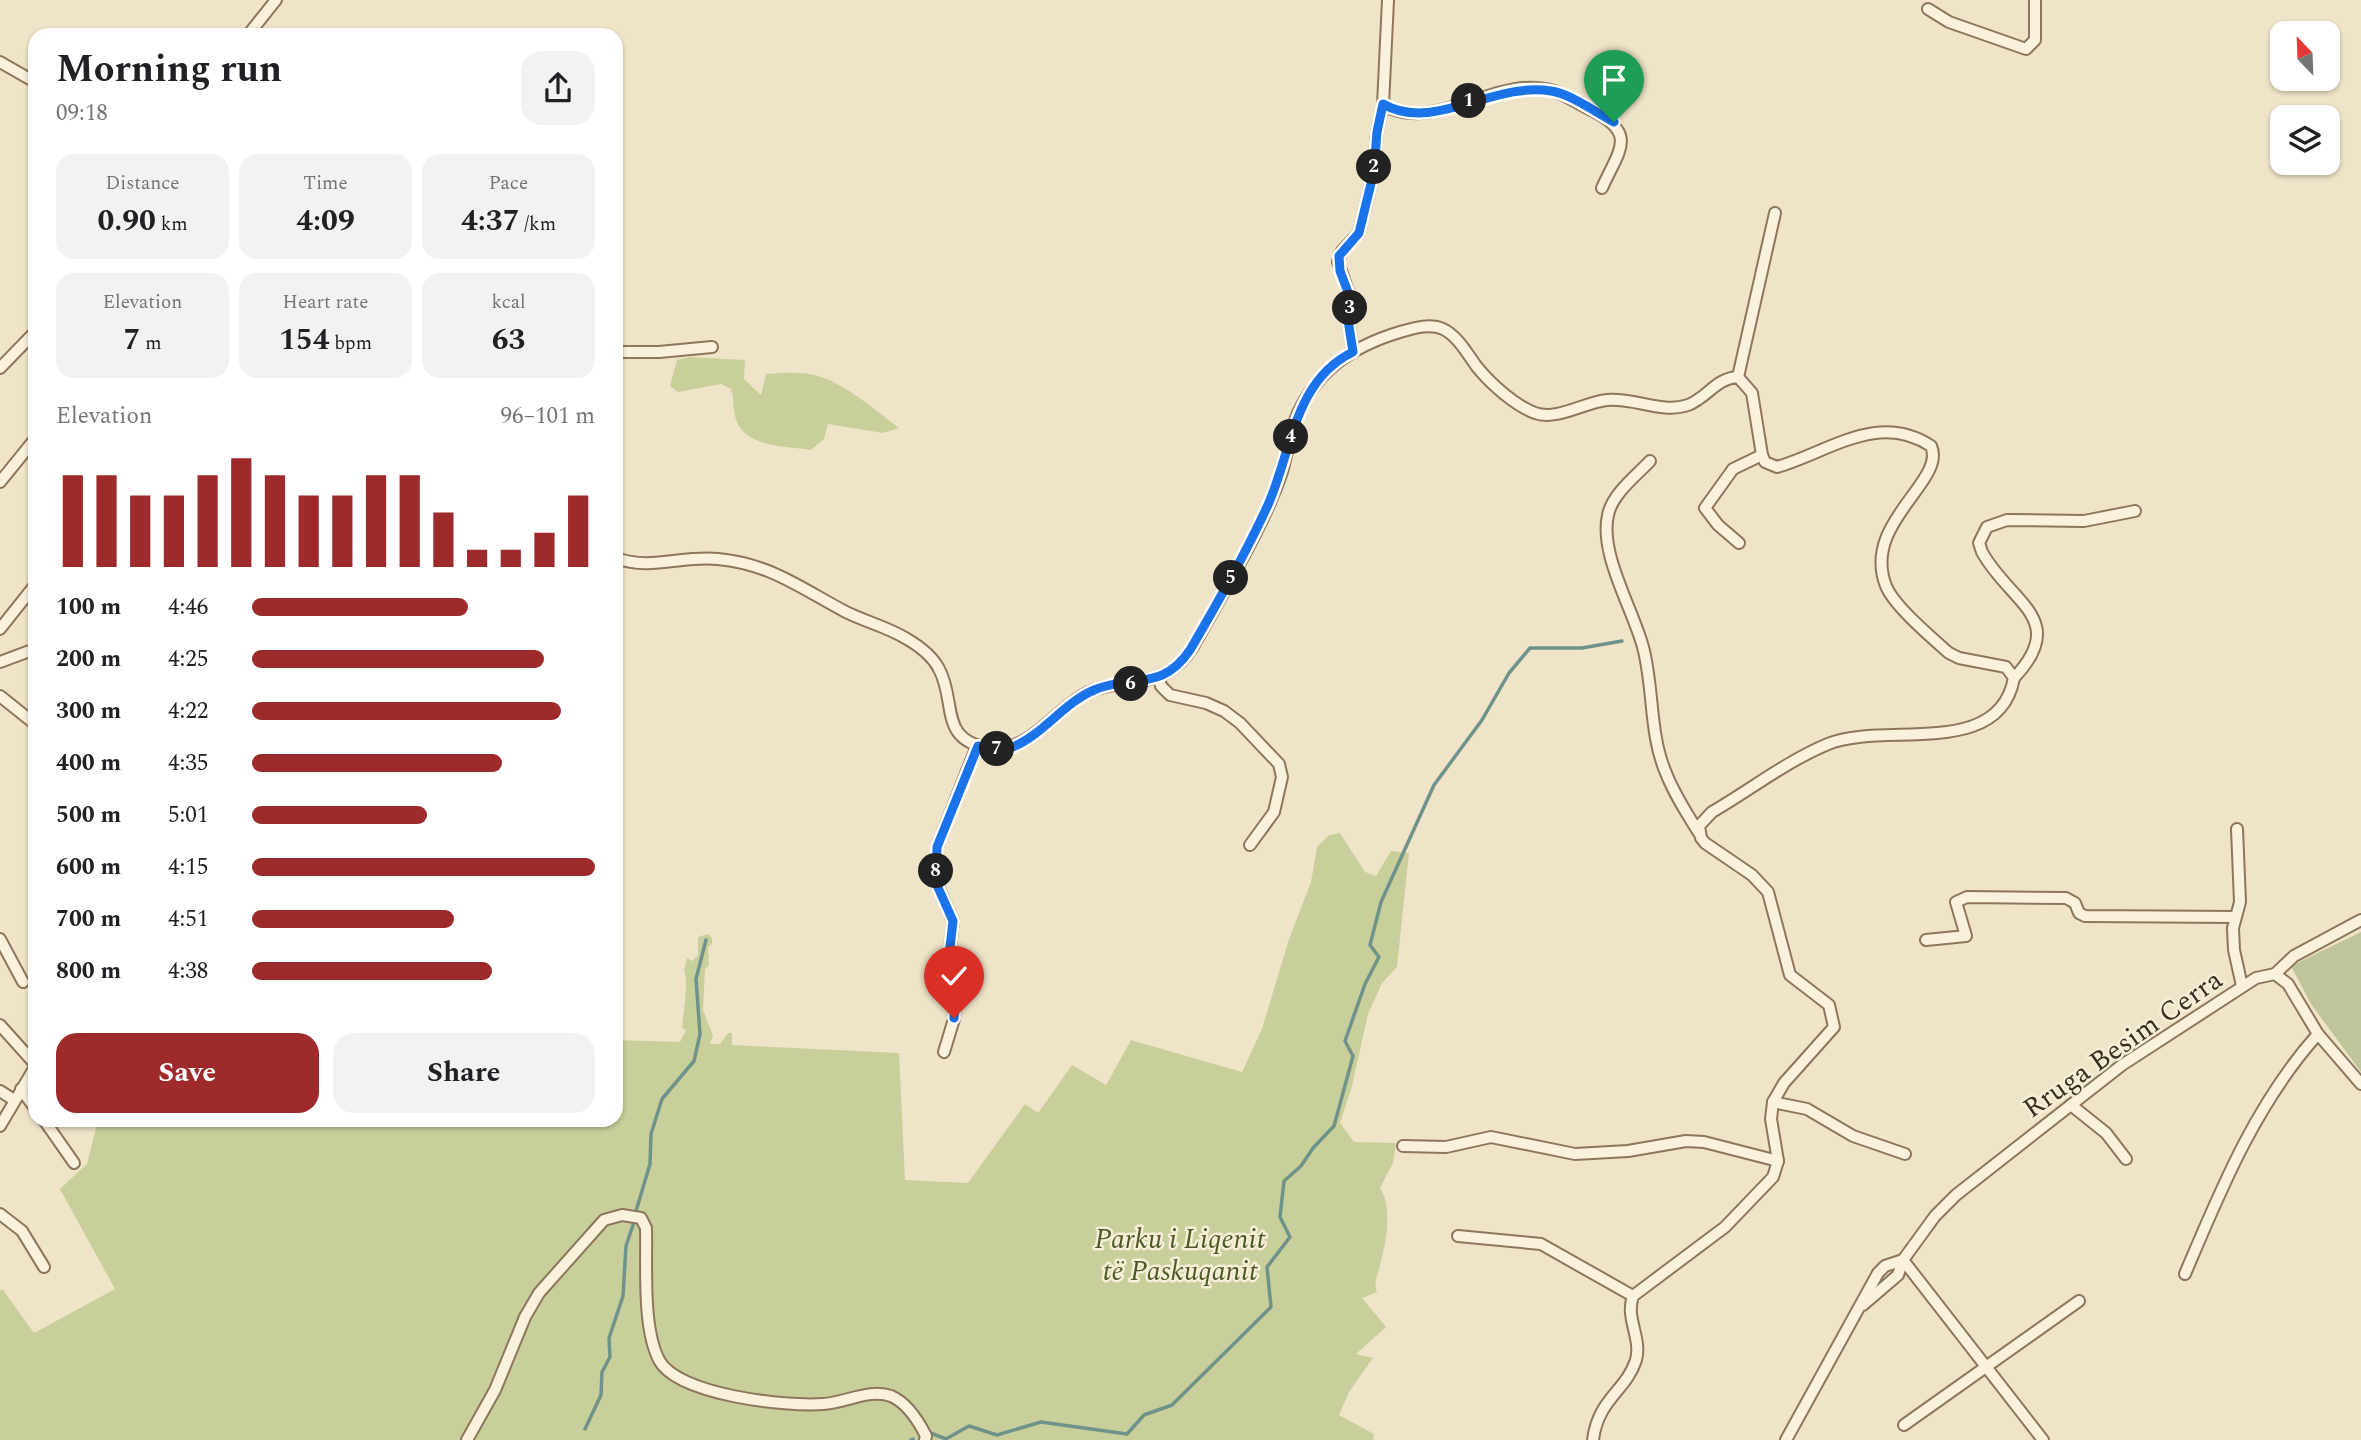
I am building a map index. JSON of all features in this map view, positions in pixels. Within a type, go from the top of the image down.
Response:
[{"type":"street","points":[[253,28],[275,0]]},
{"type":"street","points":[[1353,352],[1348,320],[1351,300],[1340,271],[1339,256],[1359,233],[1374,171],[1377,132],[1383,104],[1388,0]]},
{"type":"street","points":[[1928,9],[1949,22],[2026,49],[2035,40],[2035,0]]},
{"type":"street","points":[[0,62],[28,78]]},
{"type":"street","points":[[1383,104],[1409,115],[1429,114],[1502,94],[1532,89],[1553,91],[1614,122],[1621,133],[1623,141],[1602,188]]},
{"type":"street","points":[[1738,377],[1775,213]]},
{"type":"street","points":[[623,560],[646,565],[705,558],[733,562],[789,578],[847,612],[908,639],[933,660],[941,671],[953,724],[967,741],[992,749],[1013,747],[1075,701],[1097,689],[1159,678],[1184,659],[1228,585],[1280,479],[1295,419],[1304,401],[1326,370],[1353,352],[1398,332],[1418,327],[1441,327],[1455,338],[1494,385],[1523,406],[1543,414],[1613,399],[1677,407],[1696,401],[1727,378],[1738,377]]},
{"type":"street","points":[[0,368],[28,339]]},
{"type":"street","points":[[623,352],[712,347]]},
{"type":"street","points":[[1738,377],[1752,393],[1765,462],[1777,467],[1877,430],[1917,438],[1931,446],[1933,466],[1887,533],[1883,564],[1886,587],[1949,653],[1959,658],[2006,667],[2014,678]]},
{"type":"street","points":[[0,482],[28,448]]},
{"type":"street","points":[[1738,543],[1718,525],[1705,508],[1733,470],[1762,455]]},
{"type":"street","points":[[1593,1440],[1601,1410],[1635,1362],[1636,1343],[1630,1314],[1633,1296],[1725,1227],[1773,1177],[1779,1161],[1770,1119],[1773,1102],[1784,1083],[1830,1035],[1834,1027],[1833,1013],[1823,999],[1798,984],[1790,975],[1782,955],[1775,912],[1761,883],[1705,844],[1675,791],[1660,755],[1643,649],[1614,566],[1606,529],[1608,512],[1620,493],[1650,461]]},
{"type":"street","points":[[1699,833],[1699,826],[1712,812],[1828,744],[1866,734],[1957,732],[1998,709],[2007,699],[2014,678],[2034,652],[2039,631],[2029,612],[1982,552],[1979,543],[1987,527],[2007,520],[2084,521],[2135,511]]},
{"type":"street","points":[[0,629],[28,594]]},
{"type":"street","points":[[0,662],[28,652]]},
{"type":"street","points":[[1159,678],[1164,691],[1170,695],[1206,703],[1224,711],[1240,723],[1279,764],[1282,777],[1274,812],[1250,845]]},
{"type":"street","points":[[0,696],[28,718]]},
{"type":"street","points":[[944,1052],[954,1018],[957,977],[950,947],[953,921],[936,883],[937,847],[978,746]]},
{"type":"street","points":[[2236,829],[2240,902],[2235,917],[2234,950],[2242,986]]},
{"type":"street","points":[[1926,940],[1966,936],[1956,902],[1967,897],[2066,898],[2075,903],[2079,912],[2085,916],[2235,917]]},
{"type":"street","name":"Rruga Besim Cerra","points":[[1786,1440],[1863,1305],[1898,1275],[1903,1260],[1945,1205],[2162,1037],[2242,986],[2266,974],[2275,974],[2294,956],[2361,920]]},
{"type":"street","points":[[0,939],[23,982]]},
{"type":"street","points":[[2275,974],[2288,984],[2318,1034],[2361,1084]]},
{"type":"street","points":[[0,1025],[28,1057]]},
{"type":"street","points":[[2185,1275],[2247,1136],[2273,1092],[2318,1034]]},
{"type":"street","points":[[0,1126],[28,1077]]},
{"type":"street","points":[[21,1089],[28,1098]]},
{"type":"street","points":[[0,1091],[14,1100]]},
{"type":"street","points":[[1773,1102],[1807,1110],[1853,1136],[1905,1154]]},
{"type":"street","points":[[2071,1105],[2106,1133],[2126,1159]]},
{"type":"street","points":[[49,1127],[74,1163]]},
{"type":"street","points":[[1403,1146],[1446,1147],[1491,1137],[1575,1154],[1628,1151],[1686,1141],[1713,1144],[1779,1161]]},
{"type":"street","points":[[0,1214],[22,1231],[44,1267]]},
{"type":"street","points":[[467,1440],[495,1390],[525,1317],[539,1293],[597,1226],[612,1216],[630,1214],[641,1219],[646,1228],[651,1338],[657,1357],[669,1372],[710,1389],[775,1403],[825,1404],[869,1394],[890,1396],[914,1417],[926,1436],[925,1440]]},
{"type":"street","points":[[1458,1236],[1541,1244],[1633,1296]]},
{"type":"street","points":[[1903,1260],[2043,1440]]},
{"type":"street","points":[[1904,1425],[2078,1301]]},
{"type":"green space","points":[[690,357],[745,360],[744,379],[761,395],[766,374],[800,373],[821,377],[851,392],[899,428],[883,433],[828,424],[824,439],[811,450],[766,444],[746,434],[739,426],[731,389],[721,384],[678,392],[670,386],[677,360]]},
{"type":"green space","name":"Parku i Liqenit të Paskuqanit","points":[[1340,833],[1365,872],[1376,876],[1391,851],[1409,853],[1397,967],[1382,983],[1368,1014],[1352,1086],[1340,1123],[1354,1142],[1396,1143],[1393,1163],[1380,1188],[1386,1205],[1387,1226],[1376,1282],[1377,1292],[1362,1298],[1386,1327],[1356,1354],[1373,1358],[1349,1392],[1339,1415],[1374,1434],[1373,1440],[0,1440],[0,1290],[3,1290],[34,1333],[115,1289],[60,1189],[87,1164],[96,1127],[623,1127],[623,1040],[680,1042],[686,1030],[682,1028],[687,958],[692,961],[698,955],[698,937],[708,934],[712,938],[712,944],[708,947],[709,965],[705,969],[703,1010],[713,1035],[710,1044],[720,1044],[728,1033],[732,1033],[732,1045],[899,1053],[905,1180],[968,1183],[1025,1104],[1038,1113],[1072,1065],[1106,1085],[1131,1040],[1242,1072],[1262,1029],[1289,939],[1311,882],[1317,847],[1329,835]]},
{"type":"green space","points":[[2361,932],[2361,1072],[2311,1004],[2291,966]]},
{"type":"waterway","points":[[928,1432],[946,1439],[969,1426],[997,1435],[1041,1422],[1127,1434],[1144,1415],[1172,1405],[1271,1307],[1267,1267],[1290,1237],[1280,1217],[1284,1181],[1301,1166],[1313,1148],[1334,1126],[1353,1056],[1345,1041],[1365,984],[1379,957],[1370,945],[1381,902],[1434,785],[1482,720],[1509,673],[1530,648],[1582,648],[1622,641]]},
{"type":"waterway","points":[[636,1211],[650,1164],[651,1134],[662,1099],[694,1061],[700,1034],[696,979],[706,940]]},
{"type":"waterway","points":[[585,1429],[601,1395],[602,1372],[610,1357],[609,1338],[623,1296],[626,1246],[633,1225]]},
{"type":"route","points":[[954,1018],[957,977],[950,947],[953,921],[936,883],[935,865],[937,847],[964,774],[978,746],[992,749],[1013,747],[1083,695],[1110,686],[1159,678],[1176,667],[1190,650],[1228,585],[1266,510],[1280,479],[1295,419],[1304,401],[1326,370],[1353,352],[1348,330],[1351,300],[1338,262],[1342,251],[1354,242],[1359,233],[1374,171],[1377,132],[1383,104],[1396,112],[1409,115],[1429,114],[1472,100],[1532,89],[1553,91],[1614,122]]}]
